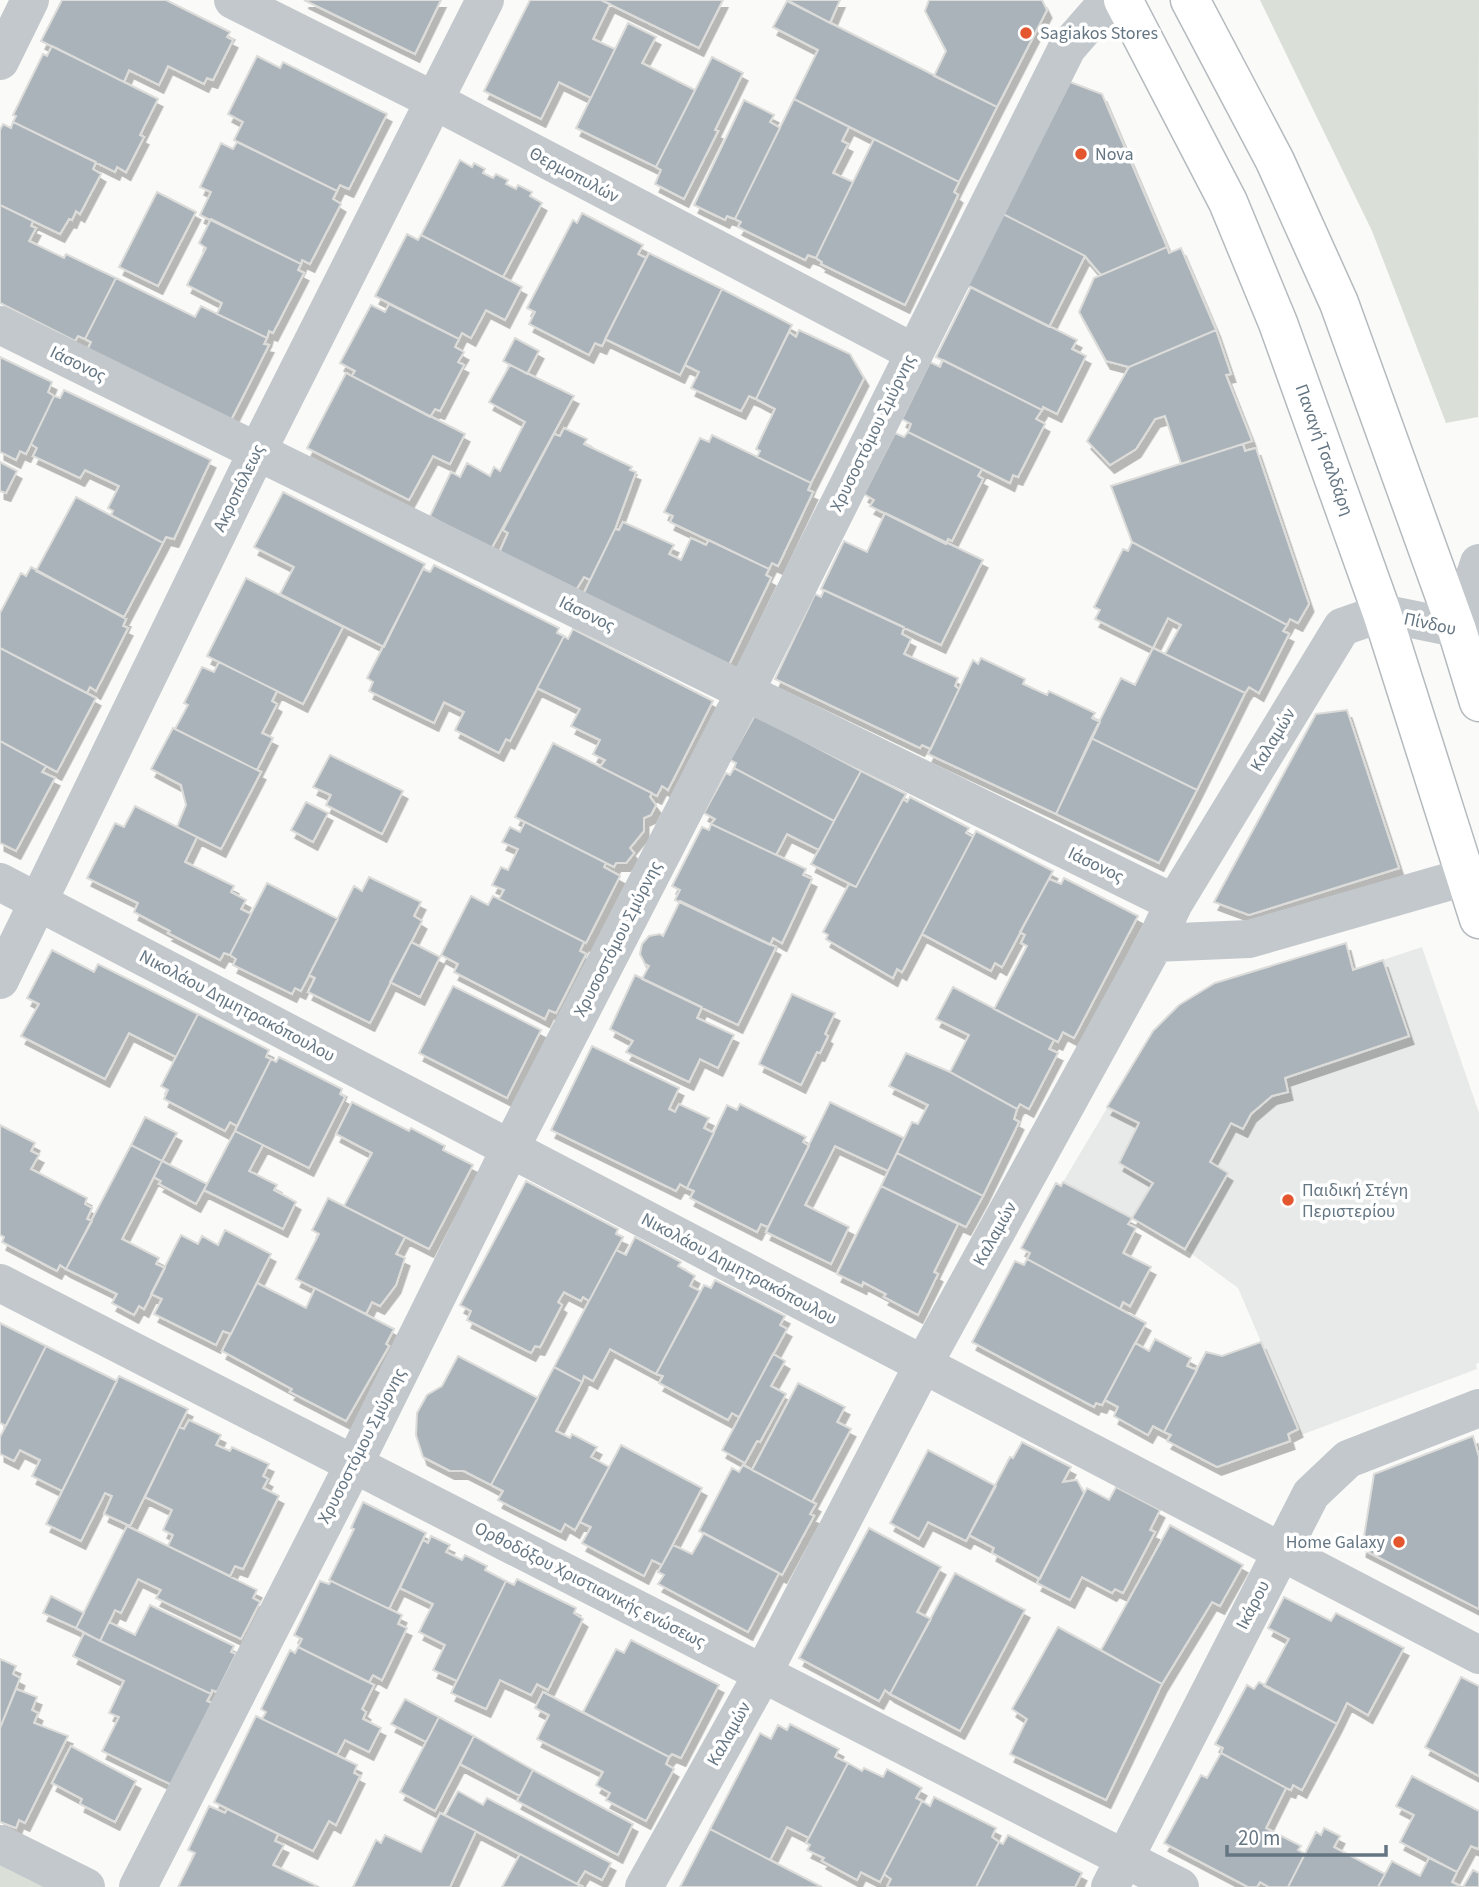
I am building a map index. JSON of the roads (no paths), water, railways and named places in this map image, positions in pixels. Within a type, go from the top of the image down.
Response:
[{"type":"main road","name":"Παναγή Τσαλδάρη","points":[[1123,0],[1228,202],[1278,323],[1472,875],[1479,919]]},
{"type":"main road","points":[[1190,0],[1275,161],[1339,303],[1468,632],[1479,702]]},
{"type":"street","points":[[0,61],[30,0]]},
{"type":"street","name":"Θερμοπυλών","points":[[233,0],[435,101],[914,352]]},
{"type":"street","name":"Ακροπόλεως","points":[[0,980],[257,452],[485,0]]},
{"type":"street","name":"Χρυσοστόμου Σμύρνης","points":[[138,1887],[354,1464],[510,1149],[745,692],[1067,48],[1109,0]]},
{"type":"street","name":"Ιάσονος","points":[[0,326],[1174,903]]},
{"type":"street","points":[[1468,632],[1479,563]]},
{"type":"street","name":"Πίνδου","points":[[1382,613],[1468,632]]},
{"type":"street","name":"Καλαμών","points":[[644,1887],[763,1673],[923,1365],[1155,943],[1174,903],[1342,626],[1382,613]]},
{"type":"street","points":[[1155,943],[1249,939],[1472,875]]},
{"type":"street","name":"Νικολάου Δημητρακόπουλου","points":[[0,882],[1479,1656]]},
{"type":"street","name":"Ορθοδόξου Χριστιανικής ενώσεως","points":[[0,1283],[763,1673],[1118,1873],[1181,1887]]},
{"type":"street","name":"Ικάρου","points":[[1118,1873],[1311,1494],[1348,1459],[1479,1408]]},
{"type":"street","points":[[0,1843],[86,1887]]},
{"type":"place","name":"Sagiakos Stores","points":[[1026,33]]},
{"type":"place","name":"Nova","points":[[1081,154]]},
{"type":"place","name":"Παιδική Στέγη Περιστερίου","points":[[1288,1200]]},
{"type":"place","name":"Home Galaxy","points":[[1399,1542]]}]
